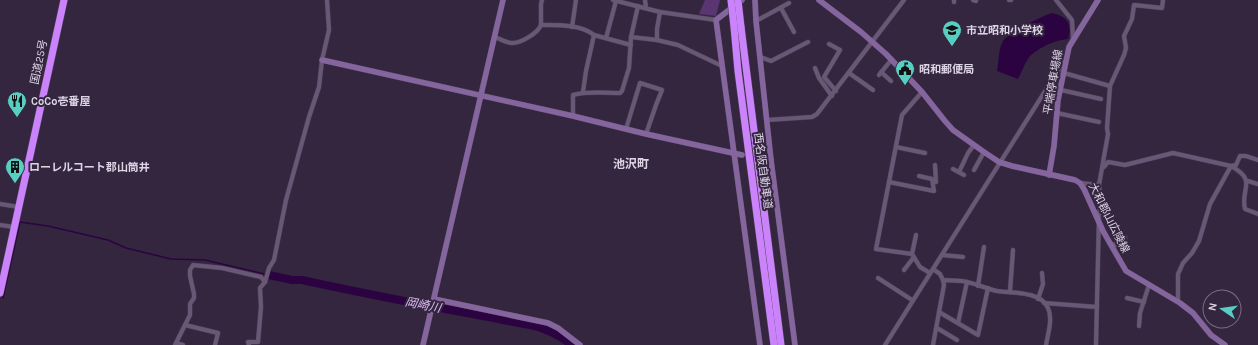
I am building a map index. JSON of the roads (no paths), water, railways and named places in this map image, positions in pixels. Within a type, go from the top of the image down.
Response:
[{"type":"highway","name":"国道25号","points":[[0,293],[64,0]]},
{"type":"highway","name":"西名阪自動車道","points":[[731,0],[737,27],[781,345]]},
{"type":"highway","name":"西名阪自動車道","points":[[738,0],[738,71],[774,345]]},
{"type":"street","points":[[249,345],[248,342],[258,342],[261,307],[260,288],[266,281],[268,270],[274,260],[286,200],[319,87],[322,60],[329,30],[327,0]]},
{"type":"street","points":[[423,345],[504,0]]},
{"type":"street","points":[[495,37],[515,43],[539,30],[541,25],[540,4],[542,0]]},
{"type":"street","points":[[572,27],[576,0]]},
{"type":"street","points":[[613,0],[660,12],[716,20],[742,0]]},
{"type":"street","points":[[606,38],[616,0]]},
{"type":"street","points":[[645,0],[646,8]]},
{"type":"street","points":[[755,0],[767,120],[768,159],[795,345]]},
{"type":"street","name":"大和郡山広陵線","points":[[819,0],[892,59],[922,92],[953,130],[974,145],[1000,162],[1049,175],[1075,180],[1080,183],[1099,223],[1126,271],[1178,301],[1193,313],[1211,335],[1224,345]]},
{"type":"street","points":[[767,120],[814,116],[818,114],[904,0]]},
{"type":"street","points":[[1056,0],[1072,20],[1073,39]]},
{"type":"street","name":"平端停車場線","points":[[1049,175],[1060,90],[1069,47],[1098,0]]},
{"type":"street","points":[[1096,345],[1099,223],[1101,200],[1099,185],[1108,134],[1107,128],[1110,86],[1124,55],[1126,48],[1124,36],[1132,19],[1134,4],[1162,8],[1163,0]]},
{"type":"street","points":[[756,21],[789,3]]},
{"type":"street","points":[[573,116],[573,95],[583,92],[599,94],[620,93],[622,91],[629,68],[631,37],[638,6]]},
{"type":"street","points":[[781,8],[794,32]]},
{"type":"street","points":[[657,40],[660,12]]},
{"type":"street","points":[[716,20],[760,345]]},
{"type":"street","points":[[541,25],[572,27],[631,46]]},
{"type":"street","points":[[583,92],[594,35]]},
{"type":"street","points":[[631,37],[657,40],[678,45],[722,66]]},
{"type":"street","points":[[760,56],[771,61],[808,42]]},
{"type":"street","points":[[829,44],[840,50],[824,77],[836,91]]},
{"type":"street","points":[[885,345],[912,300],[932,271],[1068,56]]},
{"type":"street","points":[[891,81],[880,74],[892,59]]},
{"type":"street","points":[[322,60],[742,155]]},
{"type":"street","points":[[815,68],[819,78],[832,96]]},
{"type":"street","points":[[850,73],[873,90]]},
{"type":"street","points":[[1064,73],[1110,86]]},
{"type":"street","points":[[626,129],[640,83],[662,90],[646,134]]},
{"type":"street","points":[[1060,90],[1101,99]]},
{"type":"street","points":[[922,92],[902,115],[876,249],[913,256],[920,267],[940,274],[944,285],[937,328],[932,345]]},
{"type":"street","points":[[1057,114],[1099,122]]},
{"type":"street","points":[[959,172],[968,153],[974,145]]},
{"type":"street","points":[[896,147],[925,153]]},
{"type":"street","points":[[974,170],[984,152]]},
{"type":"street","points":[[1103,168],[1108,162],[1125,165],[1173,153],[1231,166],[1246,176],[1248,181],[1248,187],[1244,200],[1245,208],[1258,214]]},
{"type":"street","points":[[1178,301],[1178,274],[1183,263],[1192,253],[1199,241],[1210,204],[1231,166],[1236,165],[1240,156],[1246,156],[1258,160]]},
{"type":"street","points":[[933,182],[936,182],[935,165]]},
{"type":"street","points":[[953,168],[964,175]]},
{"type":"street","points":[[889,182],[934,190],[932,179],[919,176]]},
{"type":"street","points":[[1248,181],[1258,184]]},
{"type":"street","points":[[1080,183],[1099,185]]},
{"type":"street","points":[[0,204],[19,207]]},
{"type":"street","points":[[0,225],[14,227]]},
{"type":"street","points":[[904,270],[913,256],[916,235]]},
{"type":"street","points":[[1110,244],[1124,246],[1125,237]]},
{"type":"street","points":[[978,286],[984,247]]},
{"type":"street","points":[[1010,291],[1013,250]]},
{"type":"street","points":[[942,255],[963,257]]},
{"type":"street","points":[[183,345],[175,344],[190,315],[190,304],[194,298],[190,276],[190,270],[193,265],[222,268],[261,277],[266,281]]},
{"type":"street","points":[[1038,299],[1043,284],[1042,273]]},
{"type":"street","points":[[878,278],[912,300]]},
{"type":"street","points":[[943,280],[967,282],[999,291],[1027,294],[1038,299],[1048,308],[1050,316],[1046,345]]},
{"type":"street","points":[[958,323],[967,282]]},
{"type":"street","points":[[1139,326],[1140,313],[1150,285]]},
{"type":"street","points":[[939,312],[978,335],[988,288]]},
{"type":"street","points":[[1127,298],[1144,302]]},
{"type":"street","points":[[433,300],[548,323],[558,328],[580,345]]},
{"type":"street","points":[[1044,303],[1098,307]]},
{"type":"street","points":[[185,325],[218,333],[216,345]]},
{"type":"street","points":[[937,328],[956,340]]},
{"type":"waterway","points":[[3,298],[20,222],[48,226],[108,240],[126,248],[171,259],[205,260],[269,275]]},
{"type":"waterway","name":"岡崎川","points":[[269,275],[292,280],[302,280],[534,326],[545,329],[572,345]]},
{"type":"place","name":"市立昭和小学校","points":[[952,47]]},
{"type":"place","name":"昭和郵便局","points":[[905,86]]},
{"type":"place","name":"CoCo壱番屋","points":[[17,118]]},
{"type":"place","name":"ローレルコート郡山筒井","points":[[15,184]]},
{"type":"district","name":"池沢町","points":[[631,164]]}]
